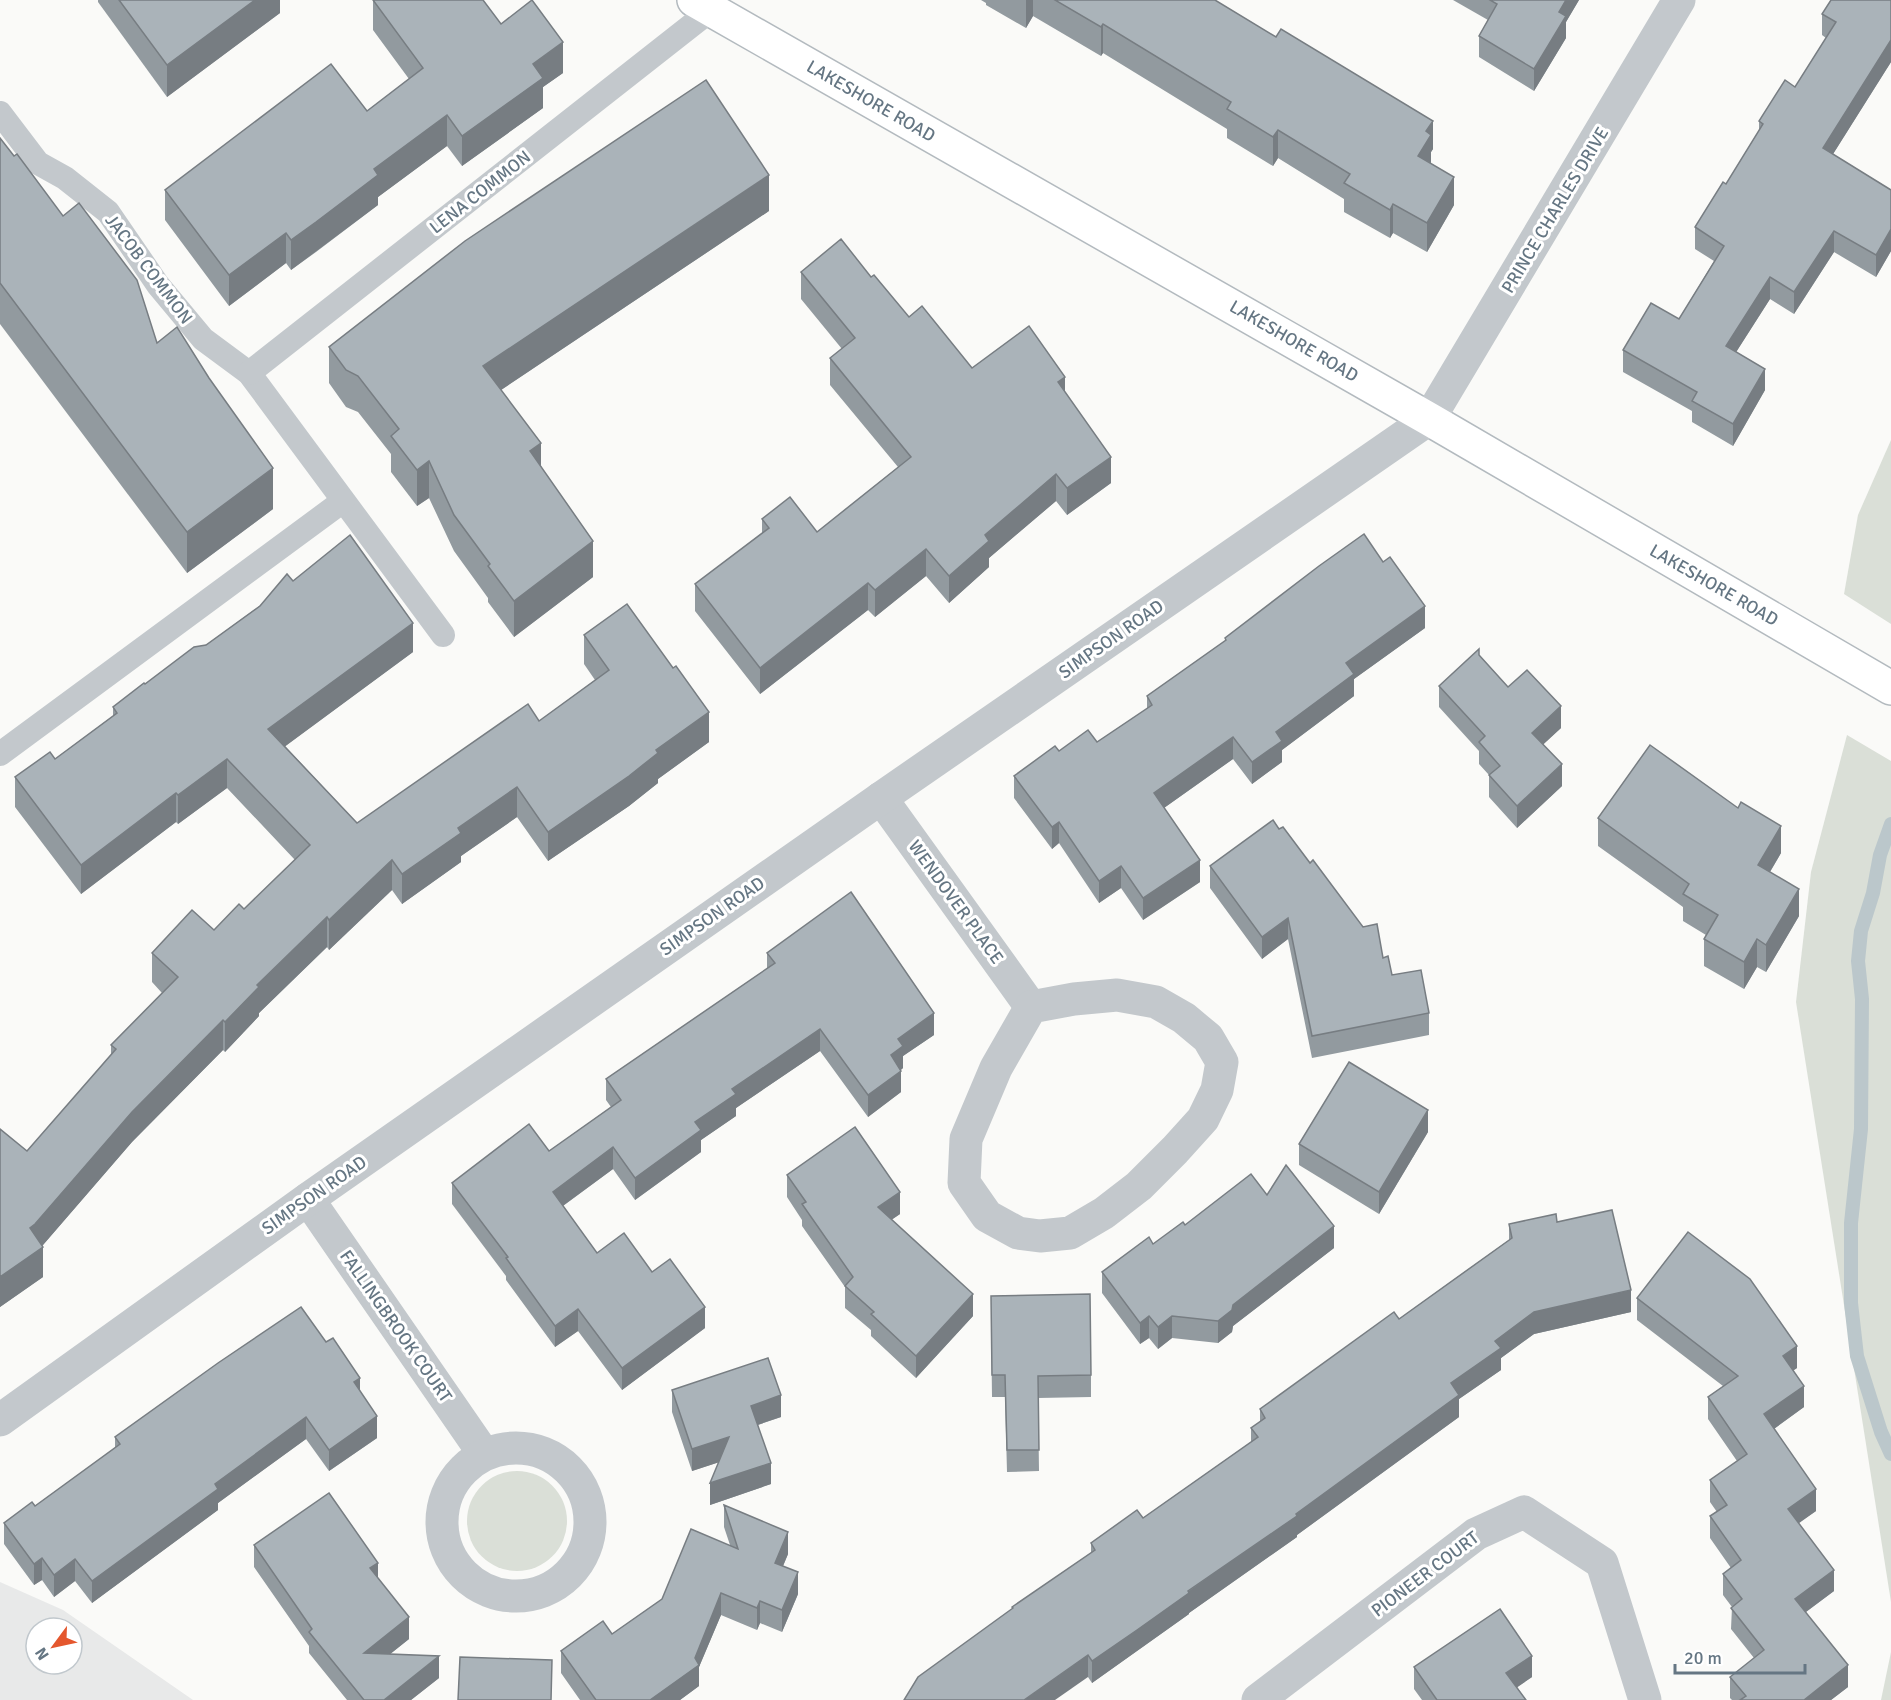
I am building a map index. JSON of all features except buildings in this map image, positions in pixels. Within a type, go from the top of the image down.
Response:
[{"type":"main road","name":"LAKESHORE ROAD","points":[[702,5],[1429,419],[1891,688]]},
{"type":"street","name":"PRINCE CHARLES DRIVE","points":[[1429,419],[1679,0]]},
{"type":"street","name":"SIMPSON ROAD","points":[[0,1420],[308,1199],[881,798],[1429,419]]},
{"type":"street","name":"WENDOVER PLACE","points":[[881,798],[1031,1007]]},
{"type":"street","points":[[1117,995],[1156,1002],[1184,1018],[1208,1038],[1222,1062],[1217,1090],[1203,1119],[1139,1186],[1104,1213],[1070,1233],[1040,1236],[1018,1233],[987,1216],[964,1183],[966,1139],[996,1068],[1031,1007],[1074,999],[1117,995]]},
{"type":"street","name":"FALLINGBROOK COURT","points":[[308,1199],[484,1454]]},
{"type":"street","points":[[507,1447],[531,1448],[553,1456],[572,1471],[585,1491],[591,1514],[590,1537],[582,1559],[567,1578],[547,1591],[521,1597],[496,1594],[472,1583],[454,1564],[443,1532],[442,1515],[448,1490],[464,1468],[484,1454],[507,1447]]},
{"type":"street","name":"PIONEER COURT","points":[[1258,1700],[1476,1534],[1524,1512],[1602,1563],[1645,1700]]},
{"type":"lane","name":"LENA COMMON","points":[[249,373],[702,5]]},
{"type":"lane","name":"JACOB COMMON","points":[[0,113],[38,163],[65,178],[108,212],[158,285],[203,339],[249,373],[443,635]]},
{"type":"lane","points":[[0,754],[344,501]]},
{"type":"shaded area","points":[[1891,440],[1891,624],[1844,594],[1858,515]]},
{"type":"shaded area","points":[[1847,735],[1891,761],[1891,1602],[1796,1002],[1811,872]]},
{"type":"shaded area","points":[[517,1471],[536,1475],[552,1486],[563,1502],[567,1521],[563,1540],[552,1556],[536,1567],[517,1571],[498,1567],[482,1556],[471,1540],[467,1521],[471,1502],[482,1486],[498,1475]]},
{"type":"shaded area","points":[[0,1582],[72,1616],[24,1616],[24,1676],[84,1676],[84,1625],[193,1700],[0,1700]]},
{"type":"shaded area","points":[[1891,1652],[1891,1700],[1881,1700]]},
{"type":"waterway","points":[[1891,824],[1880,855],[1873,893],[1861,931],[1858,961],[1862,999],[1861,1129],[1851,1223],[1851,1303],[1857,1356],[1881,1432],[1891,1454]]}]
